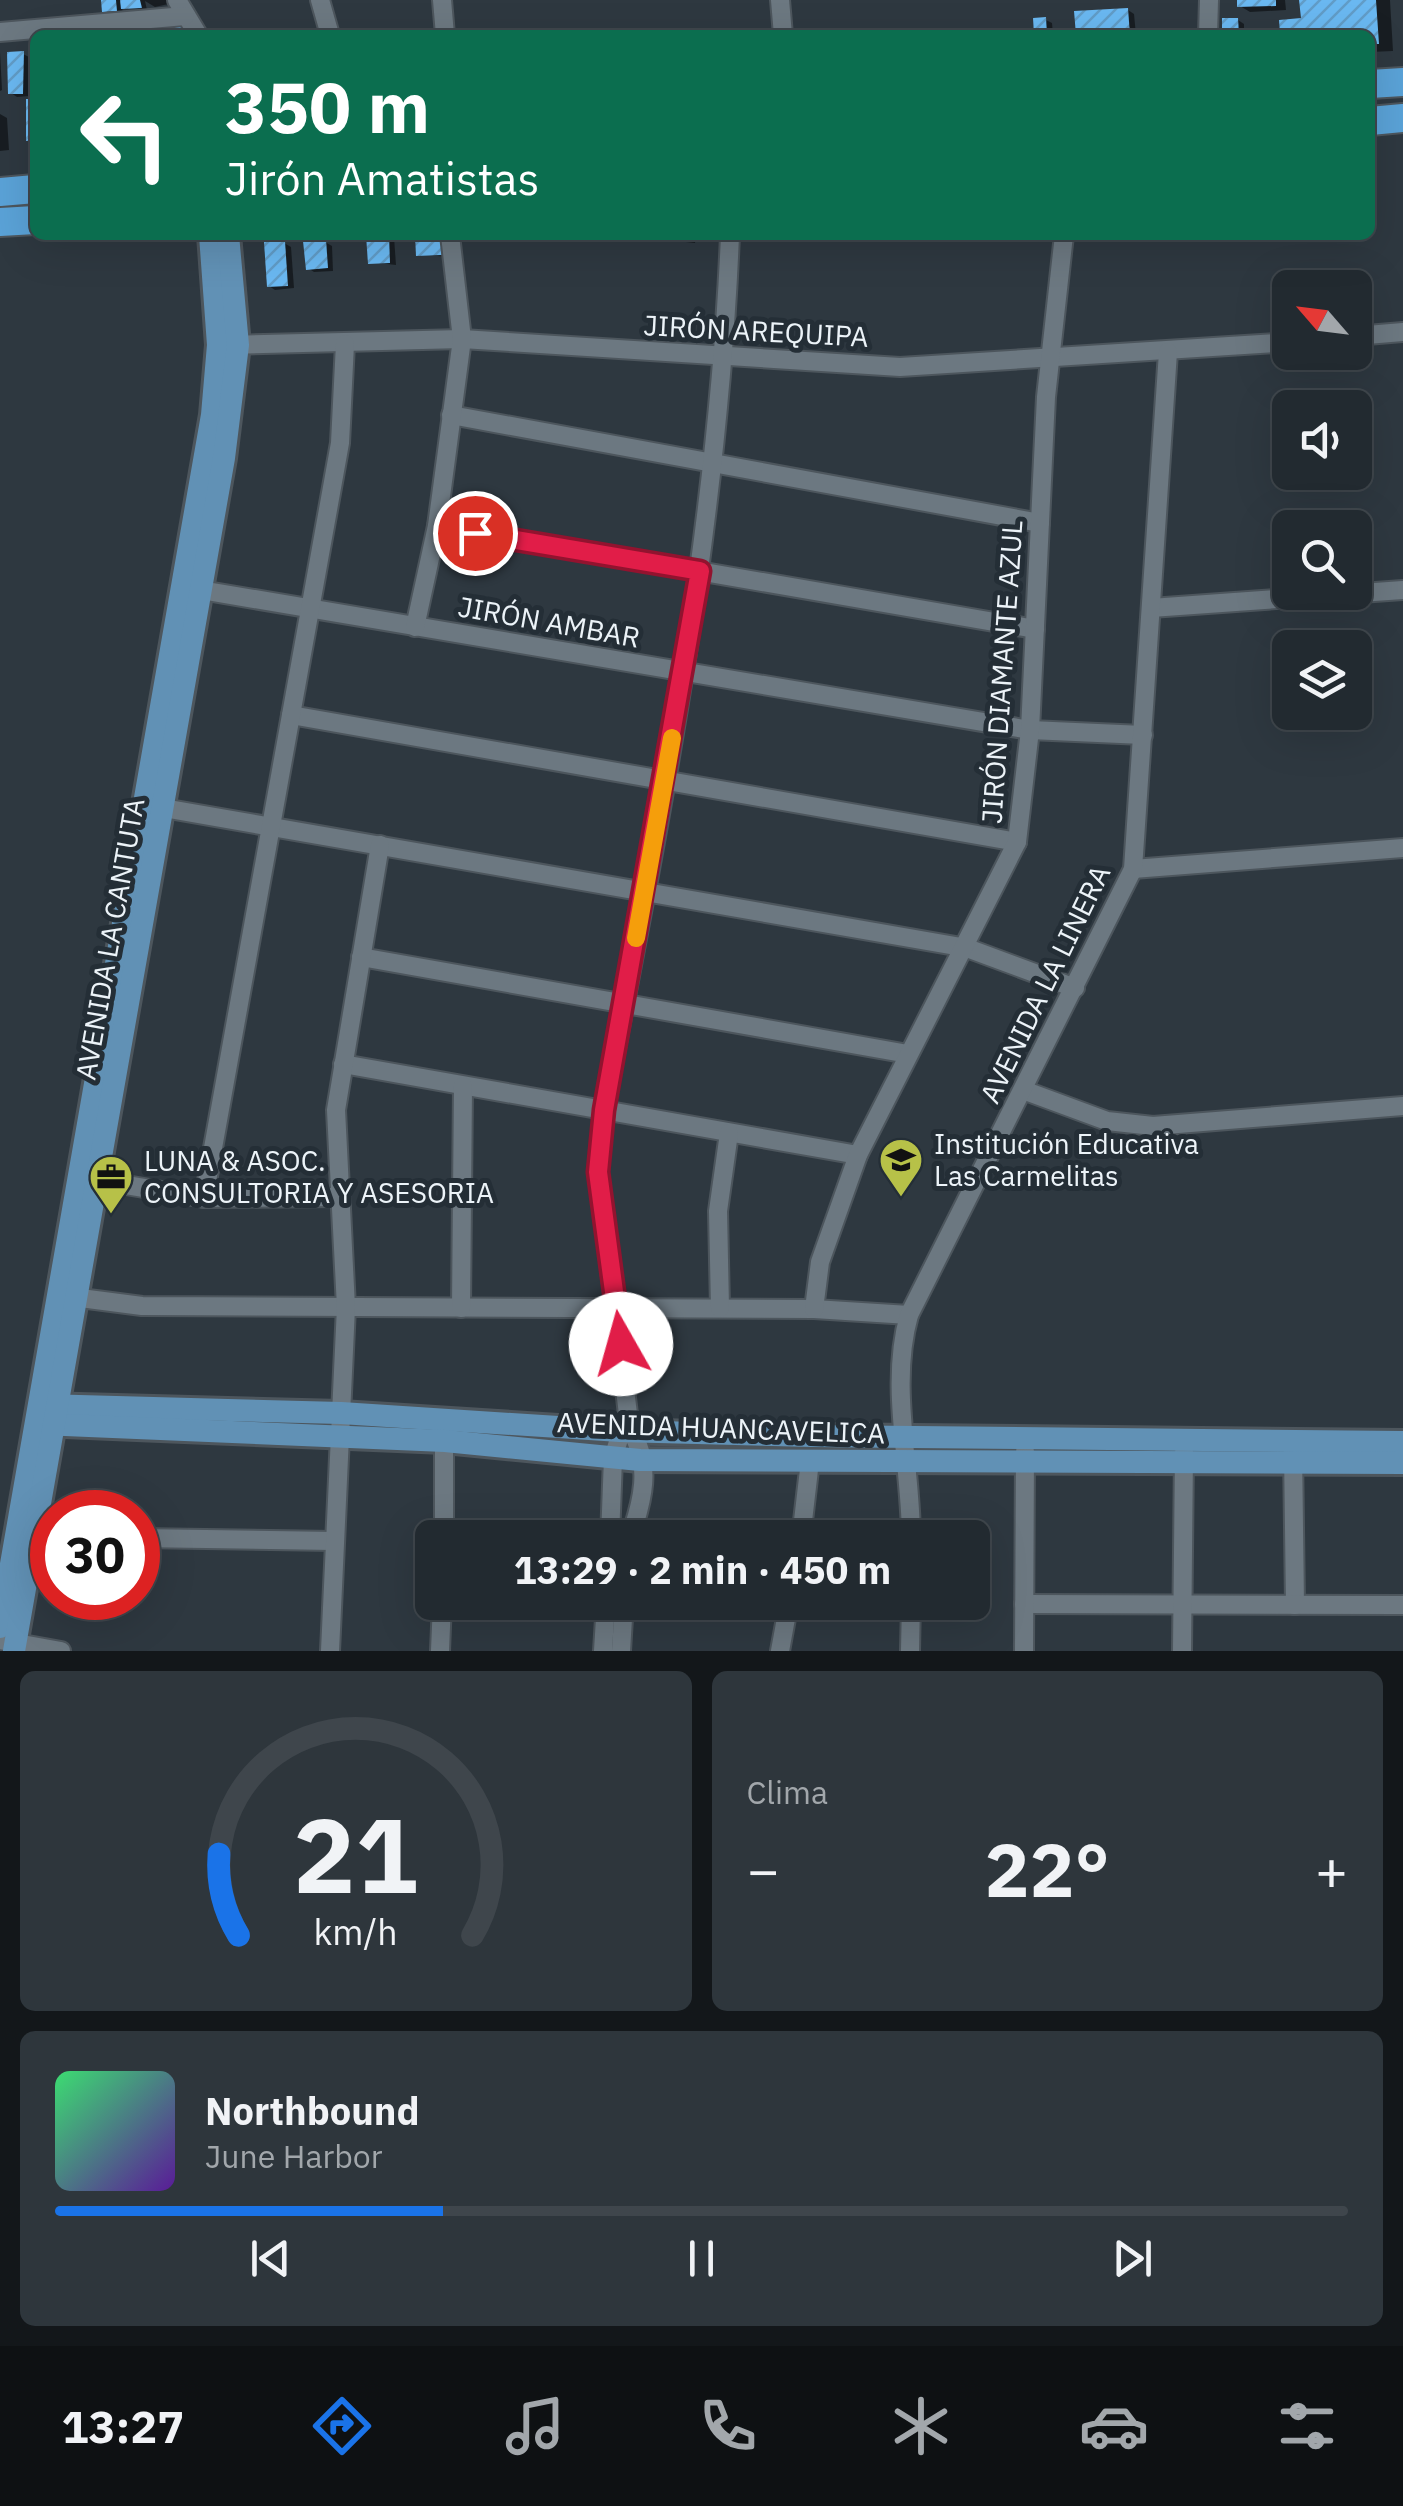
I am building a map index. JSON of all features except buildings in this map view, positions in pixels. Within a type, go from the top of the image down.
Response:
[{"type":"highway","points":[[1375,84],[1403,82]]},
{"type":"highway","points":[[1375,120],[1403,118]]},
{"type":"highway","points":[[0,192],[30,189]]},
{"type":"highway","points":[[0,222],[30,220]]},
{"type":"main road","name":"AVENIDA LA CANTUTA","points":[[211,240],[228,345]]},
{"type":"main road","name":"AVENIDA LA CANTUTA","points":[[40,1490],[66,1296],[192,589],[228,345],[228,240]]},
{"type":"main road","name":"AVENIDA HUANCAVELICA","points":[[48,1415],[444,1430],[626,1425],[906,1438],[1025,1451],[1293,1451],[1403,1442]]},
{"type":"main road","name":"AVENIDA HUANCAVELICA","points":[[444,1430],[640,1460],[910,1465],[1025,1451]]},
{"type":"main road","name":"AVENIDA HUANCAVELICA","points":[[1293,1451],[1403,1464]]},
{"type":"main road","name":"AVENIDA LA CANTUTA","points":[[7,1640],[30,1550]]},
{"type":"street","points":[[320,0],[329,30]]},
{"type":"street","points":[[442,0],[445,30]]},
{"type":"street","points":[[780,0],[783,30]]},
{"type":"street","points":[[1208,0],[1208,30]]},
{"type":"street","points":[[0,32],[181,8],[195,30]]},
{"type":"street","points":[[415,627],[437,526],[462,339],[451,240]]},
{"type":"street","points":[[636,1520],[646,1492],[640,1460],[626,1425],[617,1309],[598,1172],[604,1110],[700,571],[725,359],[730,240]]},
{"type":"street","name":"JIRÓN DIAMANTE AZUL","points":[[814,1309],[820,1262],[858,1155],[1017,842],[1030,730],[1040,523],[1064,240]]},
{"type":"street","points":[[1372,335],[1403,332]]},
{"type":"street","name":"JIRÓN AREQUIPA","points":[[228,345],[462,339],[725,359],[900,367],[1272,343]]},
{"type":"street","points":[[204,1198],[340,443],[345,344]]},
{"type":"street","name":"AVENIDA LA LINERA","points":[[912,1520],[910,1465],[899,1368],[909,1315],[1133,869],[1168,352]]},
{"type":"street","points":[[451,415],[1040,523]]},
{"type":"street","points":[[437,526],[1035,629]]},
{"type":"street","name":"JIRÓN AMBAR","points":[[192,589],[1030,730],[1143,735]]},
{"type":"street","points":[[1151,608],[1403,590]]},
{"type":"street","points":[[291,716],[1017,842]]},
{"type":"street","points":[[156,806],[966,948],[1076,988]]},
{"type":"street","points":[[330,1651],[346,1307],[336,1110],[380,844]]},
{"type":"street","points":[[1133,869],[1403,848]]},
{"type":"street","points":[[361,957],[908,1054]]},
{"type":"street","points":[[343,1064],[858,1155]]},
{"type":"street","points":[[460,1308],[463,1086]]},
{"type":"street","points":[[1024,1090],[1107,1121],[1154,1126],[1403,1106]]},
{"type":"street","points":[[720,1308],[718,1212],[728,1133]]},
{"type":"street","points":[[87,1179],[204,1198],[340,1197]]},
{"type":"street","points":[[66,1296],[142,1306],[814,1309],[909,1315]]},
{"type":"street","points":[[611,1520],[613,1458],[626,1425]]},
{"type":"street","points":[[444,1430],[444,1520]]},
{"type":"street","points":[[1024,1651],[1025,1451]]},
{"type":"street","points":[[1293,1451],[1295,1605]]},
{"type":"street","points":[[1182,1651],[1184,1452]]},
{"type":"street","points":[[802,1520],[810,1461]]},
{"type":"street","points":[[160,1538],[334,1540]]},
{"type":"street","points":[[1024,1604],[1403,1605]]},
{"type":"street","points":[[440,1651],[441,1620]]},
{"type":"street","points":[[604,1651],[605,1620]]},
{"type":"street","points":[[622,1651],[623,1620]]},
{"type":"street","points":[[780,1651],[786,1620]]},
{"type":"street","points":[[910,1651],[911,1620]]},
{"type":"street","points":[[7,1640],[61,1651]]},
{"type":"slow traffic","points":[[636,938],[672,738]]},
{"type":"place","name":"Institución Educativa Las Carmelitas","points":[[901,1198]]},
{"type":"place","name":"LUNA & ASOC. CONSULTORIA Y ASESORIA","points":[[111,1215]]},
{"type":"route","points":[[475,533],[700,571],[604,1110],[598,1172],[621,1344]]}]
